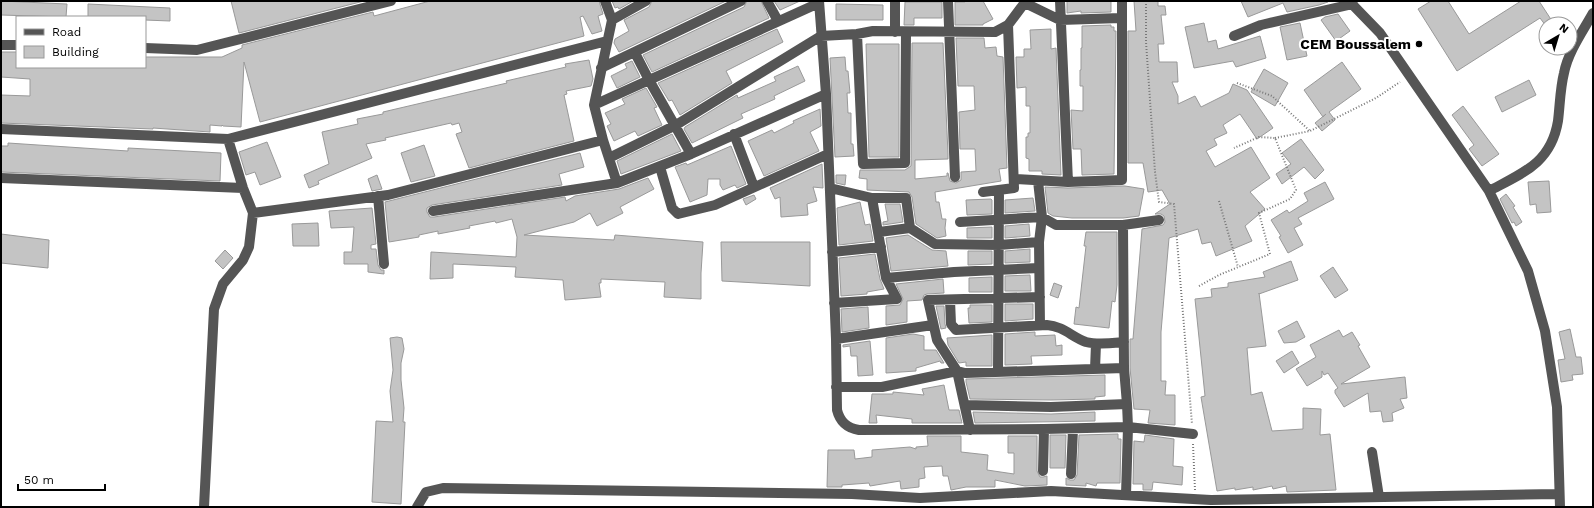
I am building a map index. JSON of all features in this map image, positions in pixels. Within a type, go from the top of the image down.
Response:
[{"type":"street","points":[[146,48],[197,50],[391,1]]},
{"type":"street","points":[[605,1],[612,20],[594,105],[603,140],[617,183]]},
{"type":"street","points":[[612,20],[646,1]]},
{"type":"street","points":[[601,68],[741,1]]},
{"type":"street","points":[[767,1],[778,21]]},
{"type":"street","points":[[895,1],[895,32]]},
{"type":"street","points":[[948,1],[955,176]]},
{"type":"street","points":[[1060,1],[1068,182]]},
{"type":"street","points":[[983,192],[1000,190],[1015,184],[1038,181],[1068,182],[1122,180],[1122,1]]},
{"type":"street","points":[[594,105],[819,2],[826,94],[836,339],[836,387],[838,415],[844,424],[854,429],[970,430],[1128,427],[1193,434]]},
{"type":"street","points":[[609,158],[676,125],[821,36],[857,34],[873,31],[995,32],[1008,25],[1025,2],[1060,20],[1121,18]]},
{"type":"street","points":[[1234,36],[1261,25],[1351,3],[1380,33],[1489,191],[1528,270],[1545,331],[1557,407],[1560,507]]},
{"type":"street","points":[[1489,191],[1531,169],[1550,149],[1558,123],[1564,72],[1572,50],[1593,13]]},
{"type":"street","points":[[1008,25],[1015,184]]},
{"type":"street","points":[[857,34],[863,164],[905,163],[906,32]]},
{"type":"street","points":[[1,129],[228,139],[607,41]]},
{"type":"street","points":[[1,45],[16,45]]},
{"type":"street","points":[[635,52],[649,80],[676,125],[691,154]]},
{"type":"street","points":[[433,211],[617,183],[691,154],[826,94]]},
{"type":"street","points":[[734,134],[754,187]]},
{"type":"street","points":[[204,507],[214,309],[223,284],[243,260],[249,247],[253,213],[243,188],[228,139]]},
{"type":"street","points":[[253,213],[378,196],[603,140]]},
{"type":"street","points":[[660,167],[672,208],[678,214],[715,205],[828,154]]},
{"type":"street","points":[[1,178],[243,188]]},
{"type":"street","points":[[1038,181],[1042,217],[1039,242],[1040,325]]},
{"type":"street","points":[[830,188],[872,198],[906,198],[910,228]]},
{"type":"street","points":[[998,372],[998,245],[1000,190]]},
{"type":"street","points":[[378,196],[384,264]]},
{"type":"street","points":[[834,303],[897,299],[886,278],[872,198]]},
{"type":"street","points":[[960,222],[999,221],[1042,217],[1056,225],[1123,225],[1159,220]]},
{"type":"street","points":[[1123,225],[1124,368],[1128,404],[1126,495]]},
{"type":"street","points":[[879,232],[910,228],[935,244],[998,245],[1039,242]]},
{"type":"street","points":[[832,252],[881,247]]},
{"type":"street","points":[[886,278],[954,272],[1039,268]]},
{"type":"street","points":[[970,430],[957,371],[937,340],[928,300],[1040,297]]},
{"type":"street","points":[[950,300],[951,324],[956,330],[1053,325],[1079,339],[1096,344],[1124,342]]},
{"type":"street","points":[[836,339],[933,325]]},
{"type":"street","points":[[1095,368],[1096,344]]},
{"type":"street","points":[[836,387],[882,387],[957,371],[965,373],[1124,368]]},
{"type":"street","points":[[965,404],[1051,407],[1128,404]]},
{"type":"street","points":[[1043,471],[1044,429]]},
{"type":"street","points":[[1071,474],[1073,429]]},
{"type":"street","points":[[1372,452],[1379,497]]},
{"type":"street","points":[[417,507],[426,492],[443,488],[844,494],[904,502],[920,498],[1051,491],[1195,499],[1559,494]]},
{"type":"path","points":[[1146,1],[1146,42],[1155,172],[1160,202],[1174,204],[1193,434],[1195,499]]},
{"type":"path","points":[[1234,148],[1259,137],[1275,138],[1310,131],[1376,98],[1409,75]]},
{"type":"path","points":[[1236,83],[1272,96],[1310,131]]},
{"type":"path","points":[[1199,286],[1238,267],[1270,254],[1259,213],[1290,199],[1296,190],[1275,138]]},
{"type":"path","points":[[1219,201],[1238,267]]},
{"type":"building","points":[[1,1],[67,4],[66,16],[1,15]]},
{"type":"building","points":[[231,1],[364,1],[239,33]]},
{"type":"building","points":[[430,1],[599,1],[603,14],[598,16],[602,31],[592,34],[583,16],[580,17],[584,36],[260,122],[244,62],[241,127],[210,125],[210,132],[153,128],[1,123],[1,95],[30,96],[30,79],[1,77],[1,52],[16,52],[16,68],[146,68],[146,57],[222,57],[242,48],[242,45],[373,12],[374,16]]},
{"type":"building","points":[[612,1],[633,1],[619,9],[618,7],[615,8]]},
{"type":"building","points":[[652,1],[726,1],[619,52],[614,43],[615,39],[629,31],[624,20],[649,7]]},
{"type":"building","points":[[747,1],[761,1],[769,18],[652,72],[643,55],[744,7]]},
{"type":"building","points":[[774,1],[800,1],[780,10]]},
{"type":"building","points":[[983,1],[993,19],[983,25],[955,25],[955,2]]},
{"type":"building","points":[[1067,1],[1111,1],[1111,12],[1081,13],[1081,11],[1067,13]]},
{"type":"building","points":[[1134,1],[1158,1],[1158,6],[1165,6],[1166,15],[1161,15],[1164,44],[1158,44],[1159,62],[1177,62],[1178,82],[1172,82],[1178,96],[1178,104],[1195,96],[1201,107],[1229,93],[1233,84],[1247,90],[1273,128],[1257,139],[1240,114],[1223,125],[1227,133],[1214,139],[1217,145],[1206,151],[1215,167],[1251,147],[1270,178],[1250,192],[1265,209],[1245,226],[1252,241],[1216,256],[1211,242],[1202,244],[1198,229],[1169,238],[1161,332],[1161,381],[1166,381],[1165,395],[1175,395],[1175,425],[1148,423],[1150,410],[1134,409],[1130,368],[1130,339],[1133,339],[1142,229],[1163,225],[1165,222],[1164,216],[1161,214],[1155,214],[1170,204],[1162,190],[1148,192],[1143,163],[1128,163],[1128,31],[1136,31]]},
{"type":"building","points":[[1241,1],[1328,2],[1287,12],[1283,3],[1248,17]]},
{"type":"building","points":[[1431,1],[1448,1],[1469,34],[1521,1],[1539,1],[1549,16],[1538,16],[1538,19],[1457,71],[1418,9]]},
{"type":"building","points":[[905,2],[942,2],[942,18],[914,18],[914,25],[904,25]]},
{"type":"building","points":[[88,4],[170,8],[170,21],[146,20],[146,16],[88,16]]},
{"type":"building","points":[[836,4],[883,5],[883,20],[836,20]]},
{"type":"building","points":[[1338,14],[1350,31],[1336,41],[1321,20],[1325,17]]},
{"type":"building","points":[[1204,23],[1208,42],[1216,40],[1218,49],[1260,36],[1266,58],[1236,67],[1233,61],[1194,68],[1185,27]]},
{"type":"building","points":[[1300,23],[1307,56],[1287,60],[1280,27]]},
{"type":"building","points":[[1111,25],[1111,27],[1114,27],[1114,31],[1116,31],[1114,174],[1082,175],[1081,149],[1073,149],[1071,110],[1083,111],[1083,86],[1080,86],[1082,26]]},
{"type":"building","points":[[777,29],[783,42],[726,71],[732,83],[680,115],[672,100],[669,101],[658,83]]},
{"type":"building","points":[[1051,29],[1051,49],[1056,48],[1061,175],[1042,174],[1042,171],[1029,171],[1029,159],[1026,158],[1026,137],[1028,137],[1028,133],[1030,133],[1030,106],[1026,106],[1026,87],[1017,88],[1016,57],[1024,57],[1024,49],[1031,49],[1030,30]]},
{"type":"building","points":[[956,38],[984,38],[985,48],[996,47],[997,56],[1003,57],[1007,168],[999,169],[1001,181],[935,192],[936,202],[939,202],[942,219],[946,219],[946,236],[937,238],[916,224],[912,197],[909,192],[867,190],[867,179],[859,178],[860,170],[905,170],[911,166],[912,43],[943,43],[948,154],[948,159],[915,160],[915,179],[947,176],[948,173],[950,181],[956,183],[961,180],[961,172],[976,171],[975,149],[960,149],[959,112],[975,110],[974,86],[958,86]]},
{"type":"building","points":[[866,44],[899,44],[899,157],[869,157]]},
{"type":"building","points":[[845,57],[850,93],[847,93],[848,113],[851,113],[851,144],[853,144],[854,156],[835,157],[830,58]]},
{"type":"building","points":[[589,60],[593,79],[591,86],[566,91],[567,94],[564,95],[574,141],[469,168],[456,134],[462,132],[459,123],[452,125],[451,123],[385,138],[386,140],[366,144],[372,158],[318,181],[319,184],[309,188],[304,175],[329,164],[322,132],[358,124],[357,119],[383,114],[383,112],[507,83],[506,81],[566,67],[565,64]]},
{"type":"building","points":[[632,61],[640,77],[617,88],[611,76],[627,68],[625,64]]},
{"type":"building","points":[[1342,62],[1361,89],[1329,112],[1335,120],[1322,131],[1315,123],[1323,117],[1304,90]]},
{"type":"building","points":[[798,66],[805,81],[774,96],[775,99],[741,114],[743,118],[692,143],[684,129],[685,127],[737,95],[738,98],[776,81],[774,77]]},
{"type":"building","points":[[1264,69],[1288,83],[1275,106],[1251,92]]},
{"type":"building","points":[[1529,80],[1536,95],[1502,112],[1495,97]]},
{"type":"building","points":[[646,88],[657,107],[654,108],[662,125],[638,136],[635,131],[614,141],[607,126],[611,124],[605,113],[625,104],[622,99]]},
{"type":"building","points":[[1463,106],[1499,154],[1482,166],[1469,149],[1474,145],[1452,115]]},
{"type":"building","points":[[820,109],[821,126],[810,132],[819,151],[764,176],[748,141],[772,130],[774,133],[794,123],[793,121]]},
{"type":"building","points":[[672,134],[681,151],[621,174],[617,161]]},
{"type":"building","points":[[1301,139],[1324,170],[1315,179],[1304,167],[1282,184],[1276,174],[1291,164],[1282,153]]},
{"type":"building","points":[[267,142],[281,177],[260,185],[255,172],[246,175],[239,152]]},
{"type":"building","points":[[8,143],[128,151],[128,148],[221,153],[220,181],[1,172],[1,146],[8,146]]},
{"type":"building","points":[[424,145],[435,176],[411,182],[401,153]]},
{"type":"building","points":[[731,146],[746,184],[737,188],[735,185],[723,190],[720,185],[720,179],[708,179],[707,195],[690,202],[675,167],[686,163],[687,165]]},
{"type":"building","points":[[580,153],[584,167],[559,174],[562,185],[432,205],[427,208],[427,212],[430,217],[434,217],[565,197],[566,201],[575,196],[619,189],[648,178],[654,189],[620,207],[623,213],[597,226],[590,213],[574,222],[524,235],[614,240],[615,235],[703,242],[701,299],[664,297],[665,282],[601,279],[601,283],[599,283],[601,297],[565,300],[563,280],[515,277],[516,267],[453,264],[453,278],[430,279],[431,252],[516,257],[517,237],[512,219],[496,223],[495,221],[469,226],[470,228],[438,234],[438,231],[419,235],[419,237],[389,242],[385,202]]},
{"type":"building","points":[[822,164],[823,188],[813,187],[817,201],[807,204],[808,215],[781,217],[780,197],[775,199],[770,188]]},
{"type":"building","points":[[377,175],[382,189],[372,191],[368,179]]},
{"type":"building","points":[[836,175],[846,175],[845,185],[836,183]]},
{"type":"building","points":[[1549,181],[1551,212],[1537,213],[1536,204],[1530,205],[1528,182]]},
{"type":"building","points":[[1325,182],[1334,199],[1298,218],[1302,224],[1294,228],[1303,245],[1288,253],[1279,237],[1281,236],[1271,220],[1287,210],[1289,213],[1308,201],[1304,193]]},
{"type":"building","points":[[1125,186],[1144,189],[1139,216],[1123,218],[1072,218],[1053,216],[1048,213],[1045,187],[1068,188]]},
{"type":"building","points":[[1506,194],[1515,206],[1513,207],[1522,222],[1516,226],[1514,222],[1512,223],[1500,199]]},
{"type":"building","points":[[754,195],[756,199],[746,205],[743,199]]},
{"type":"building","points":[[1033,198],[1035,211],[1005,213],[1005,200]]},
{"type":"building","points":[[991,199],[992,214],[967,215],[966,200]]},
{"type":"building","points":[[860,202],[865,225],[870,224],[873,241],[839,245],[837,208]]},
{"type":"building","points":[[885,204],[900,204],[903,222],[883,225],[883,222],[888,221]]},
{"type":"building","points":[[372,208],[376,244],[371,245],[371,249],[376,249],[378,265],[381,270],[384,270],[384,274],[368,272],[368,264],[344,264],[344,252],[352,252],[354,227],[331,228],[329,211]]},
{"type":"building","points":[[318,223],[319,246],[293,246],[292,224]]},
{"type":"building","points":[[1029,224],[1030,236],[1005,238],[1005,226]]},
{"type":"building","points":[[992,227],[992,238],[967,238],[967,228]]},
{"type":"building","points":[[1086,232],[1117,232],[1117,285],[1115,302],[1112,301],[1109,328],[1074,324],[1076,307],[1079,308],[1086,246],[1084,246]]},
{"type":"building","points":[[1,234],[49,240],[48,268],[1,263]]},
{"type":"building","points":[[908,235],[932,250],[946,251],[948,266],[891,271],[886,238]]},
{"type":"building","points":[[721,242],[810,242],[810,286],[722,281]]},
{"type":"building","points":[[1030,249],[1030,262],[1005,263],[1005,251]]},
{"type":"building","points":[[225,250],[233,258],[223,269],[215,261]]},
{"type":"building","points":[[968,251],[992,251],[992,264],[968,265]]},
{"type":"building","points":[[875,254],[880,279],[884,289],[867,292],[867,294],[841,296],[839,258]]},
{"type":"building","points":[[1291,261],[1298,280],[1259,294],[1266,346],[1247,348],[1251,395],[1262,392],[1272,431],[1303,429],[1303,408],[1321,409],[1320,435],[1330,434],[1336,490],[1287,492],[1286,486],[1273,489],[1272,486],[1253,490],[1253,487],[1217,491],[1201,397],[1205,396],[1195,299],[1212,297],[1211,289],[1228,287],[1228,283],[1265,277],[1263,272]]},
{"type":"building","points":[[1333,267],[1348,290],[1335,298],[1320,276]]},
{"type":"building","points":[[1030,275],[1031,291],[1005,291],[1005,276]]},
{"type":"building","points":[[992,277],[992,292],[969,292],[969,278]]},
{"type":"building","points":[[943,279],[944,293],[927,294],[924,295],[922,300],[907,301],[907,322],[886,325],[886,306],[900,305],[903,299],[896,284]]},
{"type":"building","points":[[1054,283],[1062,286],[1058,298],[1050,295]]},
{"type":"building","points":[[1005,304],[1033,304],[1033,319],[1005,321]]},
{"type":"building","points":[[970,305],[992,305],[992,322],[969,323],[968,308],[970,308]]},
{"type":"building","points":[[936,306],[944,306],[946,328],[941,329]]},
{"type":"building","points":[[868,307],[869,328],[842,332],[841,309]]},
{"type":"building","points":[[1297,321],[1305,337],[1296,342],[1284,343],[1278,331]]},
{"type":"building","points":[[1570,329],[1576,357],[1581,357],[1583,374],[1572,375],[1573,380],[1561,382],[1558,360],[1565,359],[1559,332]]},
{"type":"building","points":[[1339,330],[1343,337],[1352,332],[1370,367],[1341,384],[1405,377],[1407,398],[1400,399],[1404,408],[1392,413],[1393,421],[1383,422],[1381,411],[1370,412],[1368,393],[1344,407],[1335,393],[1335,390],[1338,388],[1328,373],[1324,375],[1322,371],[1322,377],[1307,386],[1296,369],[1316,357],[1310,345]]},
{"type":"building","points":[[1035,332],[1035,336],[1055,335],[1056,346],[1062,345],[1062,355],[1031,356],[1032,364],[1005,365],[1005,334]]},
{"type":"building","points":[[913,334],[924,336],[924,350],[936,350],[944,363],[941,363],[940,361],[916,368],[916,371],[886,373],[886,338]]},
{"type":"building","points":[[992,335],[992,366],[966,366],[966,362],[959,363],[948,345],[947,338]]},
{"type":"building","points":[[390,338],[402,338],[404,349],[401,363],[404,408],[403,422],[405,422],[401,504],[372,502],[376,421],[393,422],[390,391],[393,370]]},
{"type":"building","points":[[870,341],[873,375],[858,376],[857,356],[851,356],[850,346],[843,347],[843,345]]},
{"type":"building","points":[[1292,351],[1299,363],[1284,373],[1276,361]]},
{"type":"building","points":[[1105,375],[1105,396],[1095,397],[1095,399],[970,399],[966,382],[966,379]]},
{"type":"building","points":[[944,385],[949,410],[959,410],[962,423],[912,423],[912,419],[876,415],[877,423],[869,423],[872,394],[893,394],[893,392],[924,395],[922,389]]},
{"type":"building","points":[[973,412],[1051,414],[1095,412],[1095,421],[975,423]]},
{"type":"building","points":[[1118,434],[1118,439],[1121,439],[1120,483],[1097,483],[1096,486],[1086,483],[1086,486],[1066,485],[1066,478],[1074,480],[1077,475],[1079,435]]},
{"type":"building","points":[[1050,435],[1066,435],[1065,468],[1050,468]]},
{"type":"building","points":[[1145,435],[1174,439],[1173,466],[1183,467],[1182,485],[1153,482],[1152,490],[1143,490],[1143,484],[1133,484],[1134,441],[1144,442]]},
{"type":"building","points":[[927,436],[961,436],[961,452],[988,455],[987,470],[1014,474],[1014,453],[1008,453],[1008,436],[1037,436],[1037,471],[1040,477],[1047,476],[1047,485],[1025,486],[995,480],[995,487],[966,487],[951,490],[948,476],[943,476],[942,466],[924,467],[925,478],[919,479],[919,487],[901,489],[900,481],[870,486],[869,483],[842,485],[842,487],[827,487],[828,450],[854,450],[855,459],[872,457],[872,450],[910,447],[916,449],[916,447],[928,446]]},
{"type":"place","name":"CEM Boussalem","points":[[1419,44]]}]
